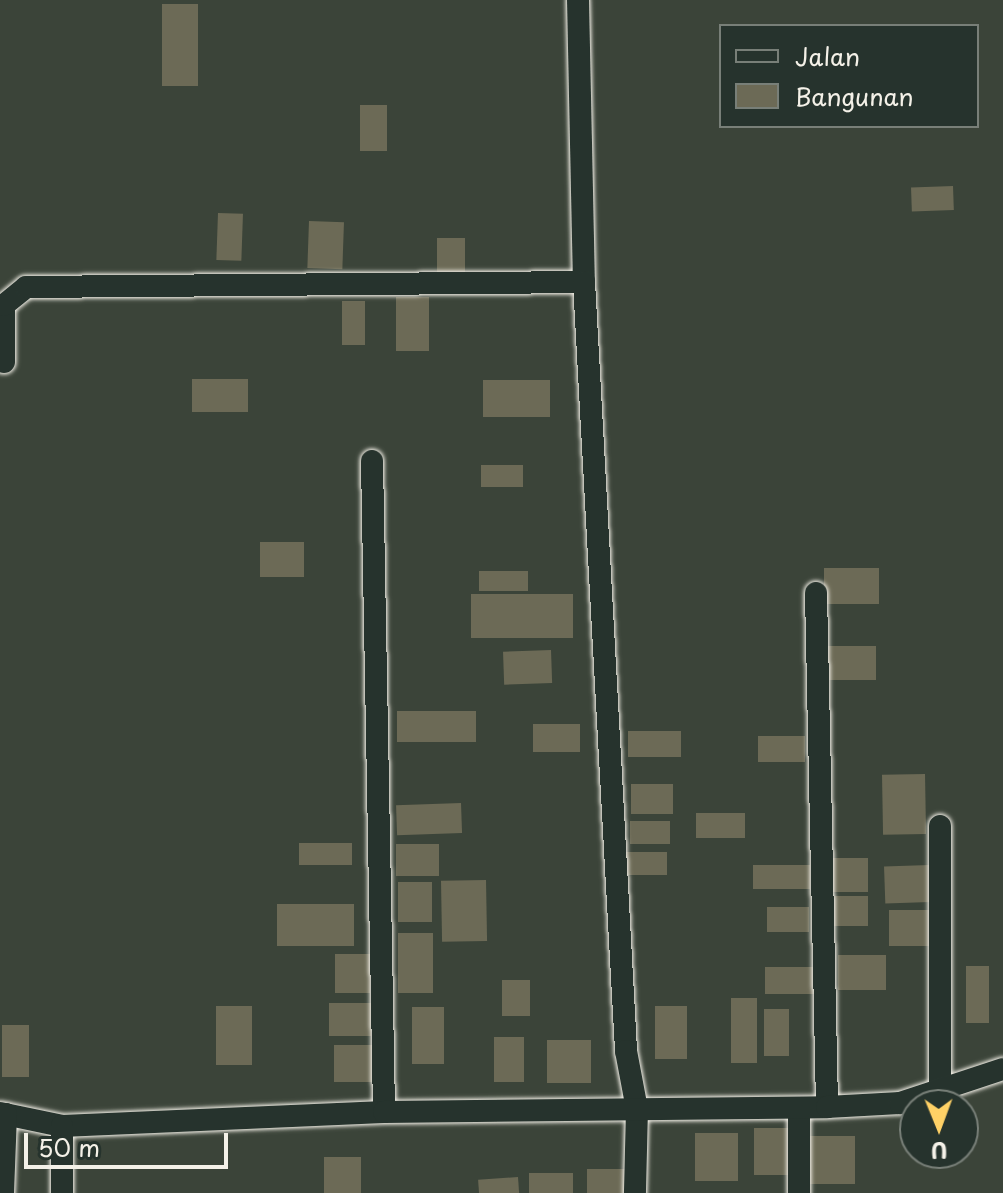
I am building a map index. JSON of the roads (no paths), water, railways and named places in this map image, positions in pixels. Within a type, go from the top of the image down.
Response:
[{"type":"street","points":[[578,0],[584,282],[626,1051],[637,1109],[635,1193]]},
{"type":"street","points":[[4,362],[4,305],[26,287],[584,282]]},
{"type":"street","points":[[372,461],[384,1112]]},
{"type":"street","points":[[816,593],[827,1107]]},
{"type":"street","points":[[940,826],[940,1089]]},
{"type":"street","points":[[946,1089],[1003,1069]]},
{"type":"street","points":[[3,1193],[3,1113],[62,1126],[384,1112],[799,1108],[899,1103]]},
{"type":"street","points":[[799,1108],[799,1193]]},
{"type":"street","points":[[62,1126],[62,1193]]}]
